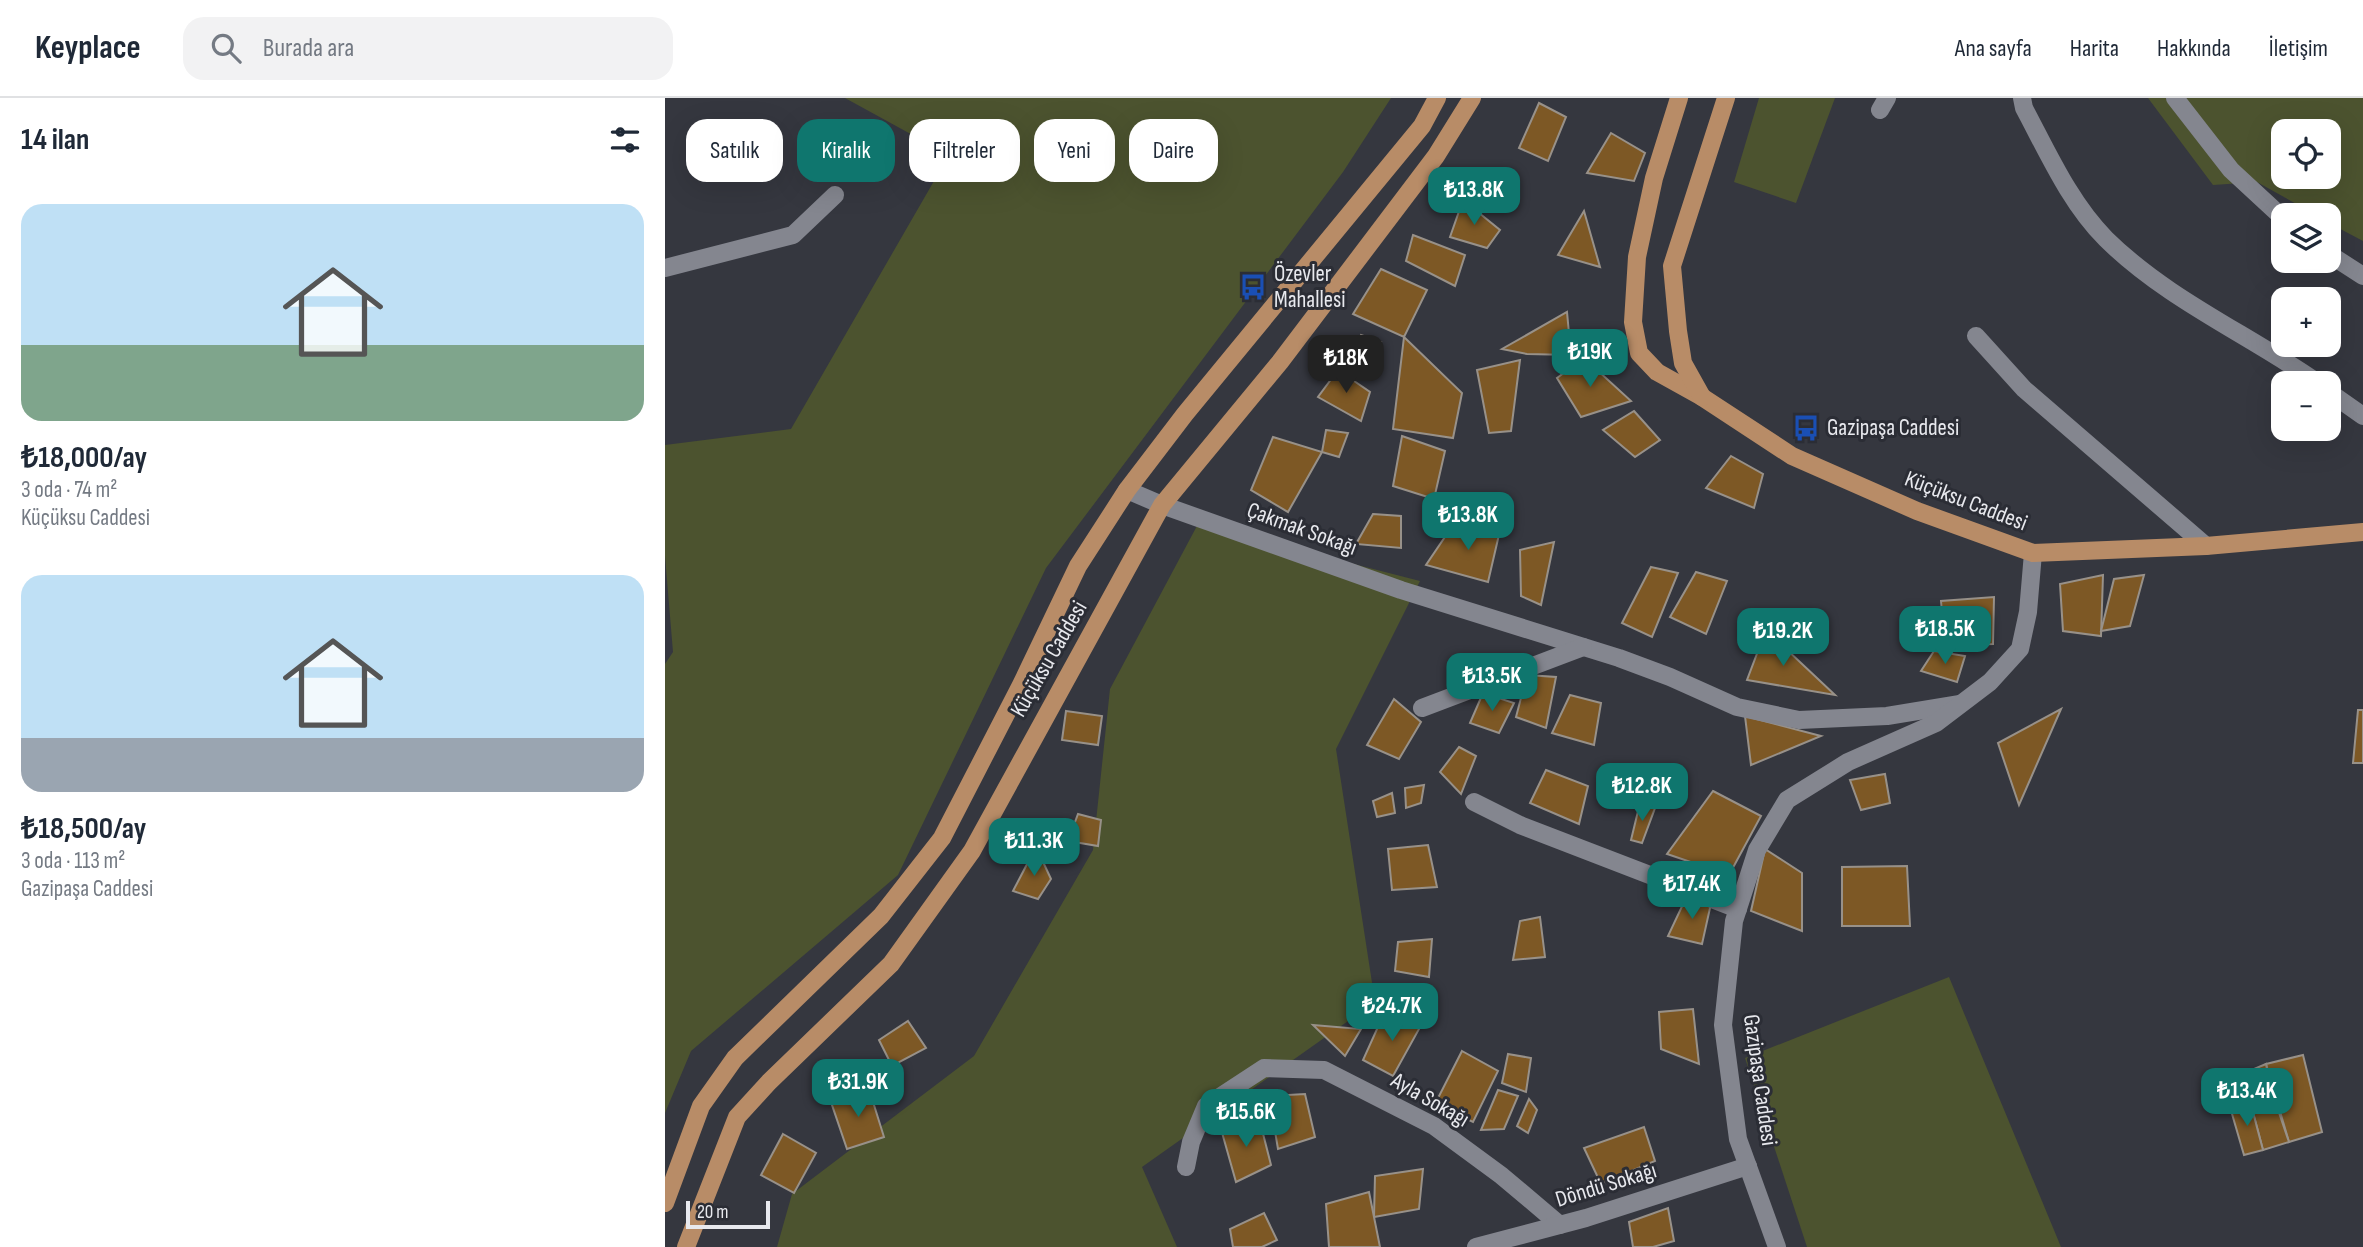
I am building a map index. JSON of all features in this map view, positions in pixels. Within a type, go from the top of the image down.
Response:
[{"type":"main road","name":"Küçüksu Caddesi","points":[[665,1203],[701,1106],[736,1059],[881,916],[942,838],[1021,685],[1078,566],[1128,490],[1185,414],[1422,127],[1437,98]]},
{"type":"main road","name":"Küçüksu Caddesi","points":[[686,1247],[737,1117],[769,1082],[891,964],[972,851],[1162,505],[1280,362],[1436,156],[1472,98]]},
{"type":"main road","name":"Küçüksu Caddesi","points":[[1679,98],[1654,178],[1637,257],[1633,322],[1639,353],[1657,372],[1702,397],[1792,456],[1917,511],[2033,553],[2206,546],[2363,532]]},
{"type":"main road","name":"Küçüksu Caddesi","points":[[1702,397],[1683,363],[1672,266],[1726,98]]},
{"type":"street","points":[[2022,98],[2024,108],[2062,182],[2105,237],[2152,280],[2299,371]]},
{"type":"street","points":[[2175,98],[2231,170],[2271,207]]},
{"type":"street","points":[[665,268],[793,235],[835,195]]},
{"type":"street","points":[[2341,262],[2363,276]]},
{"type":"street","points":[[1976,336],[2024,389],[2206,546]]},
{"type":"street","points":[[2341,400],[2363,416]]},
{"type":"street","name":"Çakmak Sokağı","points":[[1128,490],[1162,505],[1401,590],[1669,677],[1737,707],[1799,720],[1887,716],[1960,704]]},
{"type":"street","name":"Gazipaşa Caddesi","points":[[1777,1247],[1738,1139],[1723,1025],[1734,922],[1757,849],[1787,800],[1848,762],[1936,723],[1990,682],[2020,649],[2028,612],[2033,553]]},
{"type":"street","points":[[1422,708],[1583,647]]},
{"type":"street","points":[[1474,802],[1520,825],[1738,909]]},
{"type":"street","name":"Ayla Sokağı","points":[[1186,1167],[1191,1142],[1206,1105],[1264,1068],[1324,1070],[1434,1126],[1502,1176],[1560,1225]]},
{"type":"street","name":"Döndü Sokağı","points":[[1476,1247],[1560,1225],[1748,1166]]},
{"type":"green space","points":[[845,98],[1391,98],[1343,172],[1046,568],[898,875],[691,1051],[665,1113],[665,664],[673,652],[665,556],[665,445],[791,429],[933,182],[1020,182],[1020,119],[909,119],[909,133],[895,125],[895,119],[883,119]]},
{"type":"green space","points":[[1759,98],[1835,98],[1796,203],[1734,182]]},
{"type":"green space","points":[[2148,98],[2363,98],[2363,241],[2341,229],[2341,203],[2295,203],[2257,182],[2213,185]]},
{"type":"green space","points":[[1198,524],[1420,581],[1336,749],[1375,1002],[1142,1167],[1177,1247],[777,1247],[792,1194],[974,1056],[1093,850],[1110,689]]},
{"type":"green space","points":[[1949,977],[2061,1247],[1807,1247],[1745,1058]]},
{"type":"building","points":[[1539,103],[1566,117],[1548,161],[1519,148]]},
{"type":"building","points":[[1611,133],[1645,153],[1634,181],[1587,173]]},
{"type":"building","points":[[1463,200],[1500,230],[1487,248],[1450,237]]},
{"type":"building","points":[[1584,211],[1600,267],[1558,255]]},
{"type":"building","points":[[1413,235],[1465,255],[1455,286],[1406,261]]},
{"type":"building","points":[[1381,269],[1427,290],[1404,337],[1353,314]]},
{"type":"building","points":[[1567,312],[1571,355],[1527,354],[1502,349]]},
{"type":"building","points":[[1361,335],[1381,342],[1370,375],[1345,366]]},
{"type":"building","points":[[1404,337],[1462,393],[1453,438],[1393,429]]},
{"type":"building","points":[[1584,358],[1631,401],[1581,417],[1557,378]]},
{"type":"building","points":[[1520,360],[1511,431],[1489,433],[1477,370]]},
{"type":"building","points":[[1338,370],[1370,392],[1361,421],[1318,397]]},
{"type":"building","points":[[1634,411],[1660,440],[1635,457],[1603,430]]},
{"type":"building","points":[[1326,430],[1348,433],[1339,457],[1322,452]]},
{"type":"building","points":[[1402,436],[1445,451],[1434,499],[1393,486]]},
{"type":"building","points":[[1273,437],[1322,452],[1288,512],[1251,490]]},
{"type":"building","points":[[1731,456],[1763,474],[1754,508],[1706,488]]},
{"type":"building","points":[[1373,514],[1401,516],[1401,548],[1356,544]]},
{"type":"building","points":[[1501,526],[1488,582],[1426,565],[1449,531]]},
{"type":"building","points":[[1554,542],[1541,605],[1521,596],[1520,550]]},
{"type":"building","points":[[1651,567],[1678,573],[1652,637],[1622,623]]},
{"type":"building","points":[[1696,572],[1727,581],[1706,634],[1670,617]]},
{"type":"building","points":[[2103,575],[2101,636],[2063,631],[2060,584]]},
{"type":"building","points":[[2144,575],[2130,626],[2101,631],[2114,579]]},
{"type":"building","points":[[1994,597],[1993,644],[1945,646],[1941,601]]},
{"type":"building","points":[[1766,630],[1835,695],[1747,680]]},
{"type":"building","points":[[1934,651],[1965,656],[1957,682],[1921,671]]},
{"type":"building","points":[[1527,675],[1556,677],[1546,728],[1516,717]]},
{"type":"building","points":[[1483,693],[1514,703],[1499,733],[1470,723]]},
{"type":"building","points":[[1570,695],[1601,703],[1594,745],[1552,733]]},
{"type":"building","points":[[1394,699],[1421,722],[1399,759],[1367,745]]},
{"type":"building","points":[[2061,709],[2019,805],[1998,743]]},
{"type":"building","points":[[2358,710],[2363,710],[2363,763],[2353,763]]},
{"type":"building","points":[[1066,711],[1102,716],[1098,745],[1062,740]]},
{"type":"building","points":[[1745,716],[1821,736],[1751,765]]},
{"type":"building","points":[[1459,747],[1476,756],[1461,794],[1440,772]]},
{"type":"building","points":[[1546,770],[1588,786],[1579,824],[1530,803]]},
{"type":"building","points":[[1885,774],[1890,803],[1861,810],[1850,780]]},
{"type":"building","points":[[1424,785],[1421,803],[1406,808],[1405,788]]},
{"type":"building","points":[[1713,791],[1761,816],[1729,875],[1667,854]]},
{"type":"building","points":[[1392,793],[1395,813],[1377,817],[1373,801]]},
{"type":"building","points":[[1640,803],[1655,808],[1642,843],[1631,840]]},
{"type":"building","points":[[1078,814],[1101,820],[1098,846],[1068,841]]},
{"type":"building","points":[[1428,845],[1437,887],[1392,890],[1388,849]]},
{"type":"building","points":[[1036,847],[1051,879],[1038,899],[1013,891]]},
{"type":"building","points":[[1765,849],[1802,873],[1802,931],[1751,911]]},
{"type":"building","points":[[1907,866],[1910,926],[1842,926],[1842,867]]},
{"type":"building","points":[[1712,899],[1702,944],[1668,936],[1685,900]]},
{"type":"building","points":[[1540,917],[1545,957],[1513,960],[1520,921]]},
{"type":"building","points":[[1432,939],[1429,977],[1395,971],[1398,942]]},
{"type":"building","points":[[1693,1009],[1699,1064],[1661,1049],[1659,1012]]},
{"type":"building","points":[[1382,1018],[1424,1020],[1393,1076],[1363,1060]]},
{"type":"building","points":[[908,1021],[926,1048],[892,1066],[879,1040]]},
{"type":"building","points":[[1313,1025],[1361,1029],[1345,1056]]},
{"type":"building","points":[[1462,1051],[1498,1071],[1473,1122],[1435,1104]]},
{"type":"building","points":[[1508,1054],[1531,1058],[1526,1092],[1502,1083]]},
{"type":"building","points":[[2303,1055],[2322,1132],[2289,1142],[2266,1064]]},
{"type":"building","points":[[2266,1064],[2271,1089],[2241,1095],[2235,1077]]},
{"type":"building","points":[[869,1089],[884,1137],[847,1149],[831,1102]]},
{"type":"building","points":[[2271,1089],[2289,1142],[2263,1150],[2250,1101]]},
{"type":"building","points":[[1498,1090],[1518,1096],[1504,1129],[1481,1130]]},
{"type":"building","points":[[1305,1094],[1315,1137],[1278,1149],[1269,1096]]},
{"type":"building","points":[[1529,1099],[1537,1110],[1528,1133],[1517,1126]]},
{"type":"building","points":[[2250,1101],[2263,1150],[2244,1155],[2230,1107]]},
{"type":"building","points":[[1259,1118],[1271,1165],[1236,1182],[1221,1129]]},
{"type":"building","points":[[1644,1127],[1655,1161],[1601,1184],[1584,1148]]},
{"type":"building","points":[[783,1134],[816,1153],[794,1193],[761,1175]]},
{"type":"building","points":[[1423,1169],[1419,1209],[1374,1217],[1375,1176]]},
{"type":"building","points":[[1369,1192],[1380,1247],[1329,1247],[1326,1204]]},
{"type":"building","points":[[1668,1208],[1674,1241],[1653,1247],[1633,1247],[1629,1222]]},
{"type":"building","points":[[1264,1213],[1277,1240],[1262,1247],[1233,1247],[1230,1229]]},
{"type":"place","name":"Özevler Mahallesi","points":[[1253,287]]},
{"type":"place","name":"Gazipaşa Caddesi","points":[[1806,428]]}]
